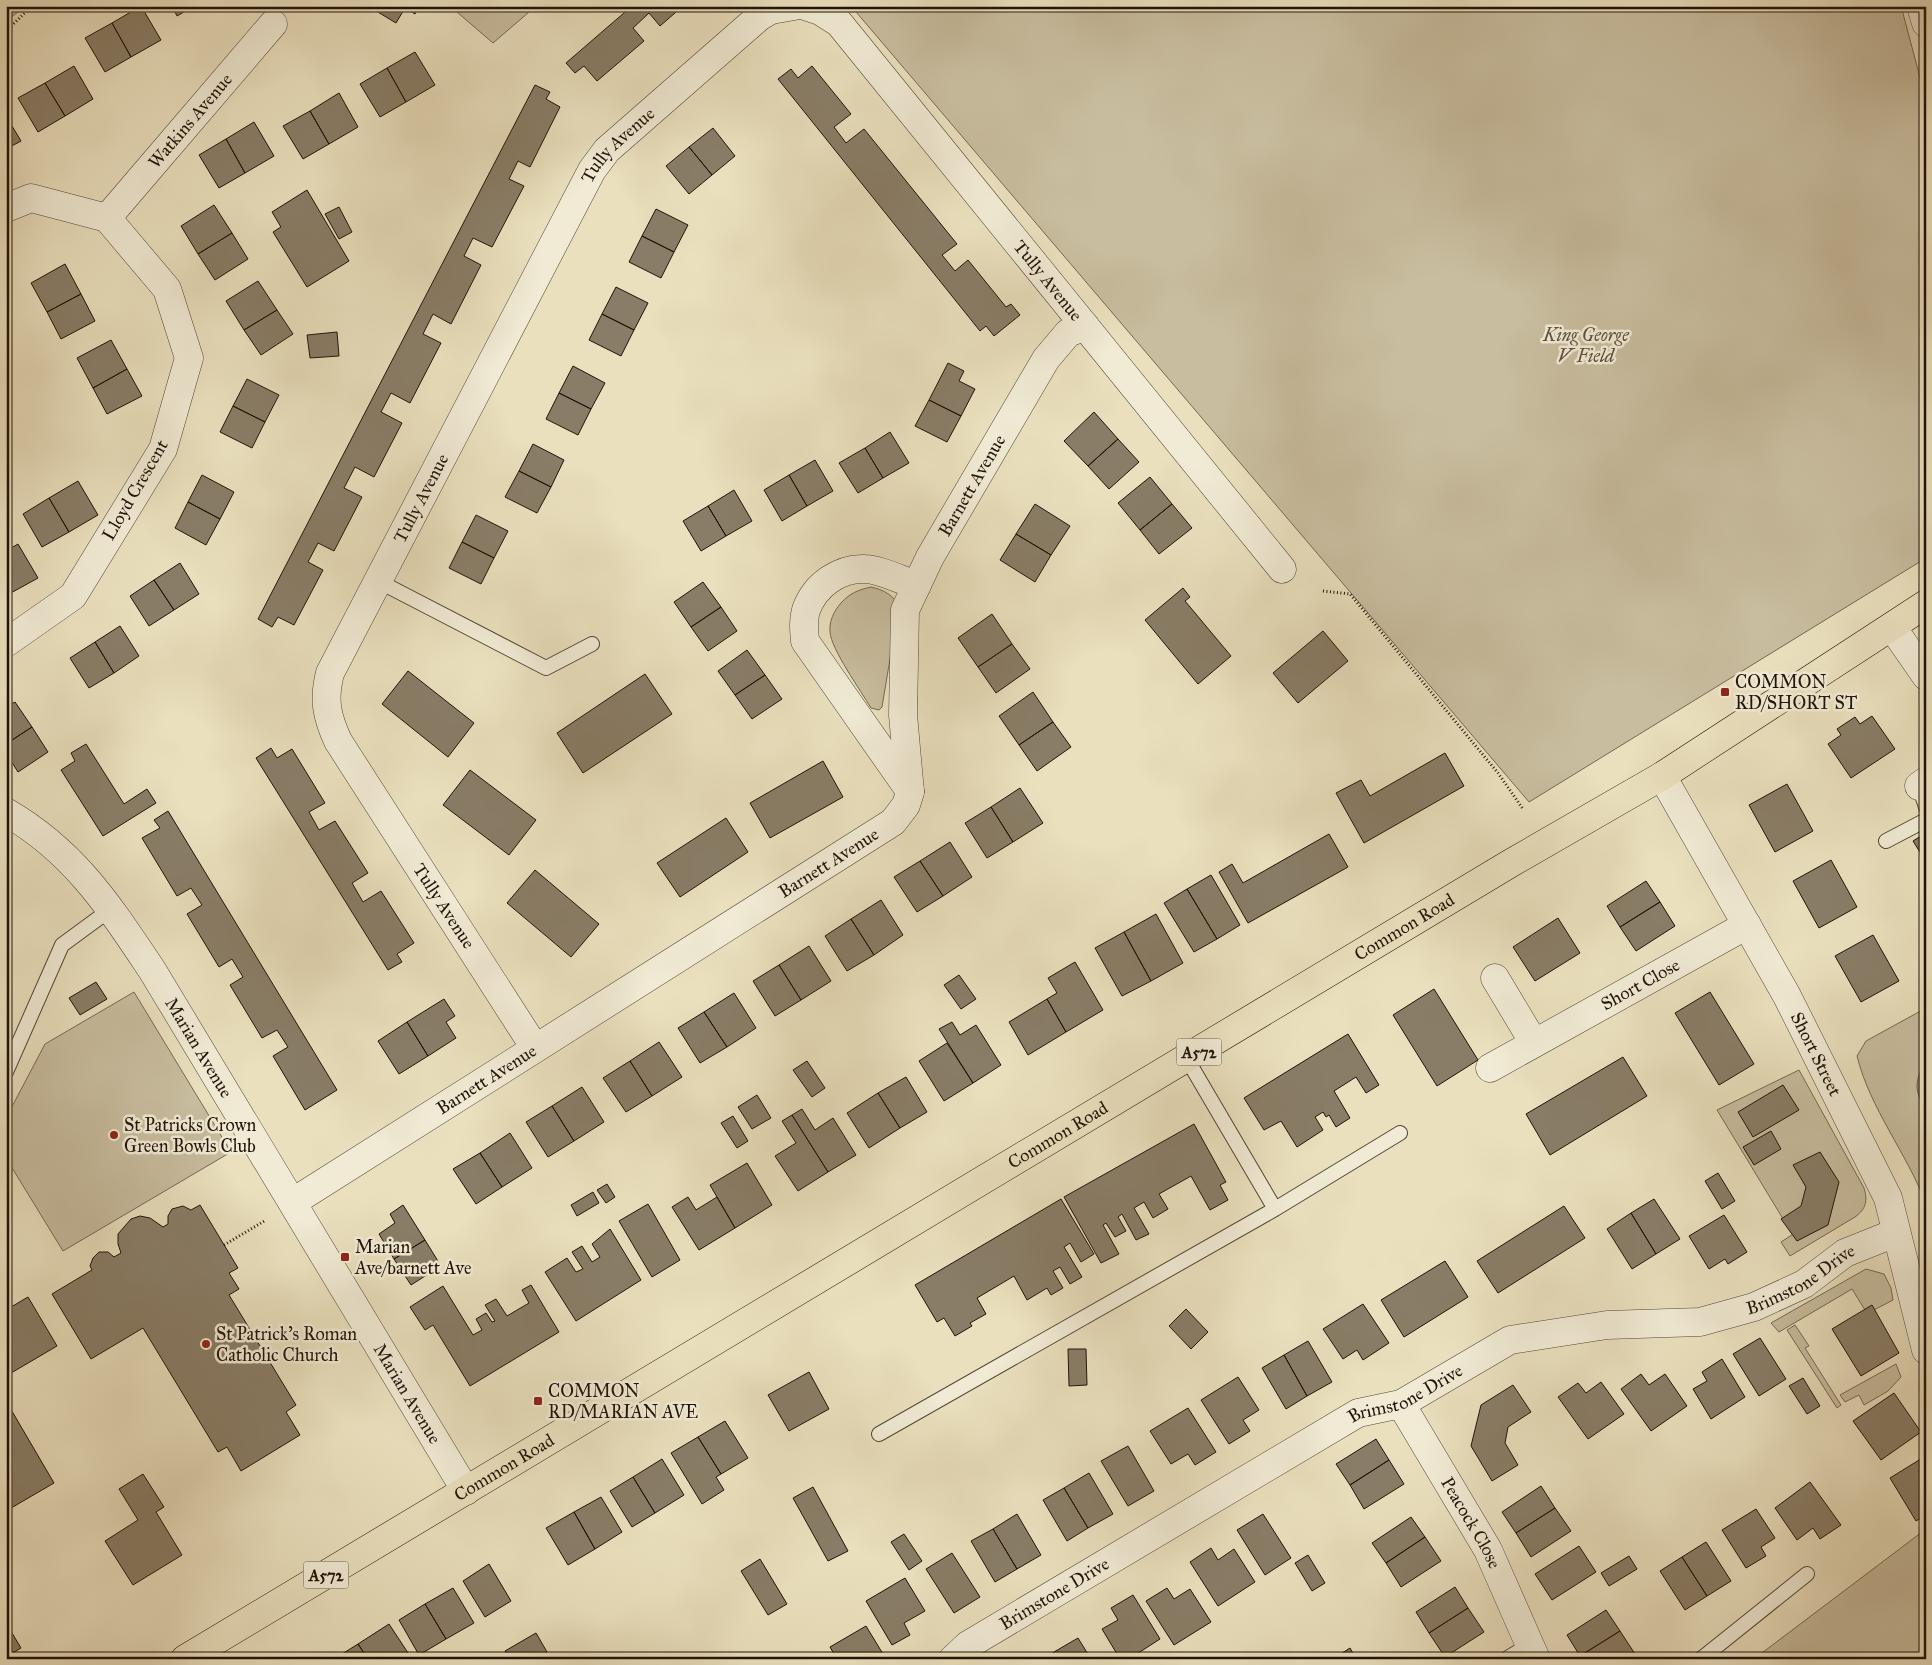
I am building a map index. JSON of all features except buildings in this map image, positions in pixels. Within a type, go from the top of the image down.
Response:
[{"type":"main road","name":"Common Road","points":[[185,1659],[1511,864],[1662,776],[1926,604]]},
{"type":"street","name":"Tully Avenue","points":[[536,1048],[338,741],[328,720],[325,704],[330,673],[592,170],[607,150],[759,17],[771,10],[794,6]]},
{"type":"street","name":"Tully Avenue","points":[[805,6],[820,11],[839,22],[1282,569]]},
{"type":"street","points":[[1921,6],[1926,22]]},
{"type":"street","name":"Watkins Avenue","points":[[107,218],[273,24]]},
{"type":"street","points":[[6,208],[32,198],[107,218]]},
{"type":"street","name":"Lloyd Crescent","points":[[6,643],[73,596],[163,449],[189,358],[167,289],[107,218]]},
{"type":"street","name":"Barnett Avenue","points":[[293,1202],[893,822],[906,804],[910,792],[903,715],[905,610],[930,557],[1046,359],[1068,333],[1085,326]]},
{"type":"street","points":[[910,792],[805,641],[804,622],[806,610],[816,593],[829,579],[846,570],[867,568],[917,585]]},
{"type":"street","points":[[1892,627],[1926,676]]},
{"type":"street","name":"Short Street","points":[[1662,776],[1786,996],[1888,1198],[1895,1233],[1926,1350]]},
{"type":"street","name":"Marian Avenue","points":[[6,812],[28,824],[73,862],[112,909],[152,970],[466,1491]]},
{"type":"street","name":"Short Close","points":[[1490,1068],[1747,925]]},
{"type":"street","points":[[1495,978],[1534,1043]]},
{"type":"street","name":"Brimstone Drive","points":[[953,1659],[968,1645],[1358,1413],[1401,1404],[1510,1340],[1607,1325],[1700,1322],[1736,1312],[1804,1284],[1845,1253],[1895,1233]]},
{"type":"street","name":"Peacock Close","points":[[1401,1404],[1488,1550],[1524,1654]]},
{"type":"lane","points":[[378,581],[546,668],[592,644]]},
{"type":"lane","points":[[1886,841],[1926,820]]},
{"type":"lane","points":[[6,1072],[62,945],[112,909]]},
{"type":"lane","points":[[1187,1059],[1275,1209]]},
{"type":"lane","points":[[879,1434],[1275,1209],[1400,1134]]},
{"type":"lane","points":[[1701,1659],[1807,1574]]},
{"type":"path","points":[[6,31],[32,6]]},
{"type":"path","points":[[1323,591],[1350,594],[1498,773],[1523,810]]},
{"type":"path","points":[[224,1245],[271,1217]]},
{"type":"green space","points":[[6,6],[26,6],[6,21]]},
{"type":"green space","points":[[450,6],[536,6],[493,43]]},
{"type":"green space","name":"King George V Field","points":[[851,6],[1901,6],[1926,100],[1926,558],[1529,802]]},
{"type":"green space","points":[[871,587],[887,593],[899,605],[882,707],[879,710],[871,708],[854,681],[835,649],[830,632],[833,616],[841,603],[854,592]]},
{"type":"green space","name":"St Patricks Crown Green Bowls Club","points":[[134,992],[231,1152],[63,1251],[6,1158],[6,1118],[45,1044]]},
{"type":"green space","points":[[1926,1008],[1926,1204],[1871,1094],[1857,1056],[1866,1041]]},
{"type":"green space","points":[[1799,1070],[1864,1188],[1866,1201],[1862,1211],[1855,1217],[1790,1256],[1781,1242],[1804,1227],[1791,1232],[1717,1110]]},
{"type":"green space","points":[[1866,1269],[1884,1274],[1891,1288],[1893,1300],[1872,1311],[1865,1310],[1852,1289],[1779,1332],[1771,1323]]},
{"type":"green space","points":[[1795,1325],[1809,1346],[1805,1348],[1841,1405],[1837,1408],[1787,1330]]},
{"type":"green space","points":[[1896,1364],[1901,1377],[1888,1391],[1864,1405],[1859,1395],[1845,1402],[1840,1395]]},
{"type":"green space","points":[[1926,1529],[1926,1659],[1754,1659],[1922,1532]]},
{"type":"shaded area","points":[[1926,1063],[1926,1107],[1919,1096],[1917,1085]]},
{"type":"place","name":"COMMON RD/SHORT ST","points":[[1725,692]]},
{"type":"place","name":"St Patricks Crown Green Bowls Club","points":[[114,1135]]},
{"type":"place","name":"Marian Ave/barnett Ave","points":[[345,1257]]},
{"type":"place","name":"St Patrick's Roman Catholic Church","points":[[206,1344]]},
{"type":"place","name":"COMMON RD/MARIAN AVE","points":[[538,1401]]}]
